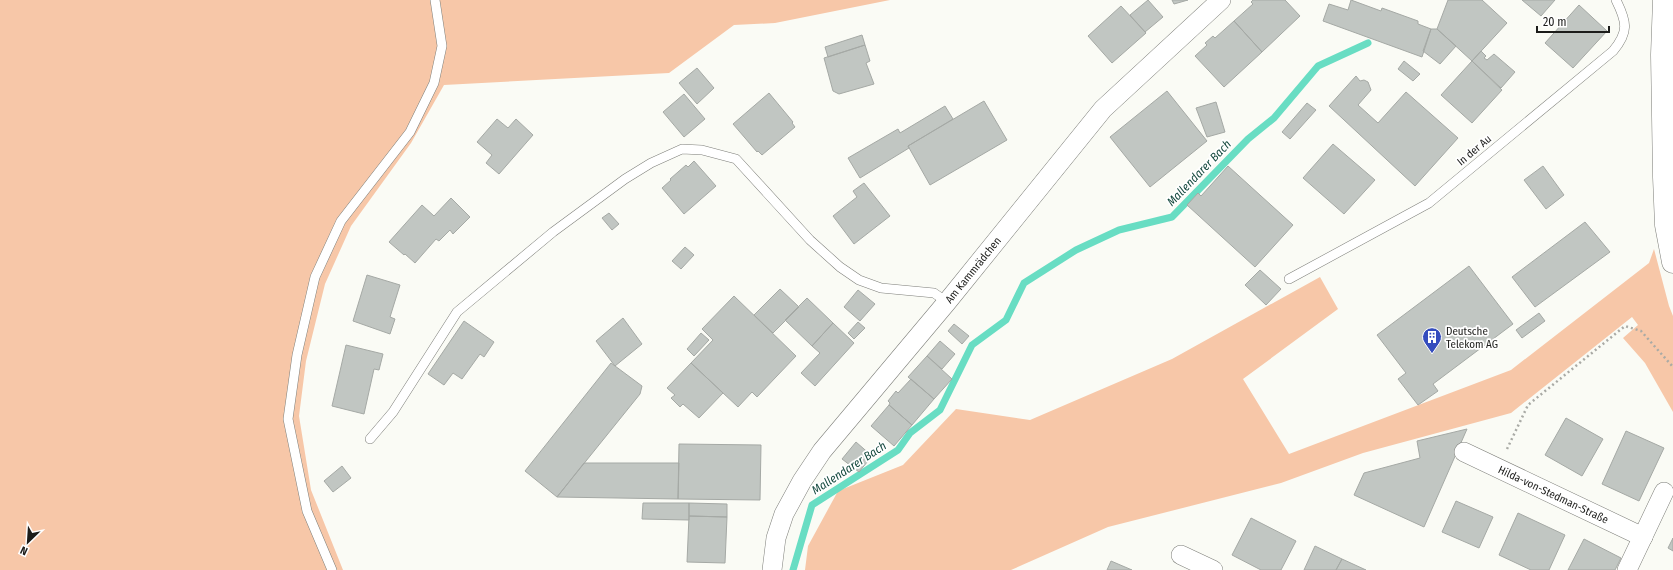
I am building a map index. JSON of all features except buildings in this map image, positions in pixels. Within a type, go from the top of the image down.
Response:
[{"type":"street","name":"Am Kammrädchen","points":[[772,570],[776,538],[784,514],[822,450],[947,302],[1103,109],[1221,0]]},
{"type":"street","points":[[1664,0],[1662,55],[1664,177],[1666,225],[1673,262]]},
{"type":"street","name":"Hilda-von-Stedman-Straße","points":[[1464,452],[1643,537]]},
{"type":"street","points":[[1627,570],[1664,492]]},
{"type":"street","points":[[1181,555],[1213,570]]},
{"type":"lane","points":[[332,570],[306,511],[288,419],[297,355],[315,278],[341,221],[410,132],[434,82],[442,46],[435,0]]},
{"type":"lane","name":"In der Au","points":[[1290,279],[1429,203],[1613,51],[1622,40],[1625,26],[1622,10],[1616,0]]},
{"type":"lane","points":[[370,439],[393,412],[458,312],[553,232],[625,179],[651,163],[682,149],[702,150],[736,159],[810,240],[840,267],[858,280],[880,288],[934,293],[947,302]]},
{"type":"path","points":[[1497,467],[1528,405],[1625,326],[1641,331],[1673,367]]},
{"type":"shaded area","points":[[0,0],[890,0],[775,23],[734,25],[669,73],[444,85],[411,143],[351,226],[325,284],[306,361],[299,416],[311,490],[343,570],[0,570]]},
{"type":"shaded area","points":[[1654,249],[1673,316],[1673,412],[1645,363],[1623,338],[1638,325],[1632,317],[1511,413],[1363,453],[1281,483],[1108,527],[1011,570],[805,570],[808,546],[838,491],[903,465],[956,409],[1030,420],[1172,359],[1320,277],[1338,309],[1243,379],[1289,454],[1511,370],[1649,263]]},
{"type":"waterway","name":"Mallendarer Bach","points":[[793,570],[812,505],[898,450],[910,433],[940,410],[972,345],[1006,320],[1024,283],[1076,250],[1119,230],[1172,217],[1248,139],[1274,118],[1318,66],[1368,43]]},
{"type":"place","name":"Deutsche Telekom AG","points":[[1432,354]]}]
